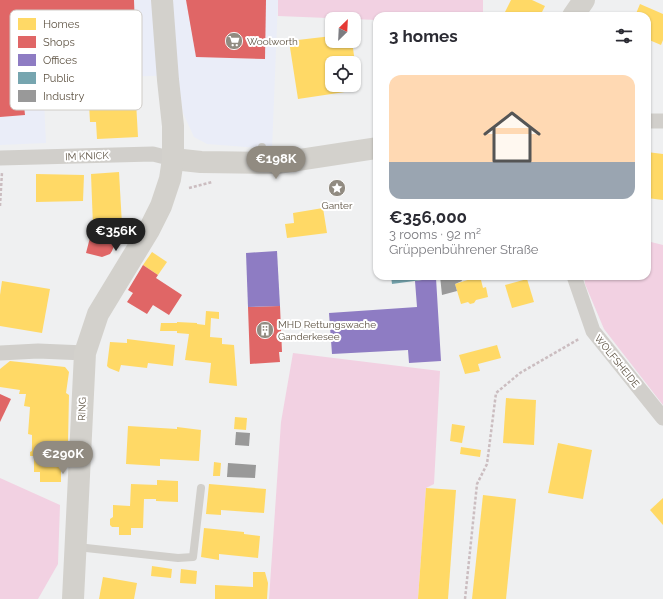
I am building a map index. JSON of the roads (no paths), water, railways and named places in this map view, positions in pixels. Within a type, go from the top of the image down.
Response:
[{"type":"street","name":"RING","points":[[73,599],[85,353],[98,314],[149,230],[161,206],[170,179],[173,159],[172,80],[162,0]]},
{"type":"street","points":[[576,12],[584,0]]},
{"type":"street","points":[[651,121],[663,121]]},
{"type":"street","points":[[173,159],[201,162],[262,155],[279,163],[373,149]]},
{"type":"street","name":"IM KNICK","points":[[2,158],[153,154],[173,159]]},
{"type":"street","name":"WOLFSHEIDE","points":[[575,280],[593,331],[663,418]]},
{"type":"street","points":[[0,353],[38,351],[85,353]]},
{"type":"lane","points":[[76,547],[178,558],[193,557],[201,488]]},
{"type":"place","name":"Woolworth","points":[[234,41]]},
{"type":"place","name":"Ganter","points":[[337,188]]},
{"type":"place","name":"MHD Rettungswache Ganderkesee","points":[[265,330]]}]
